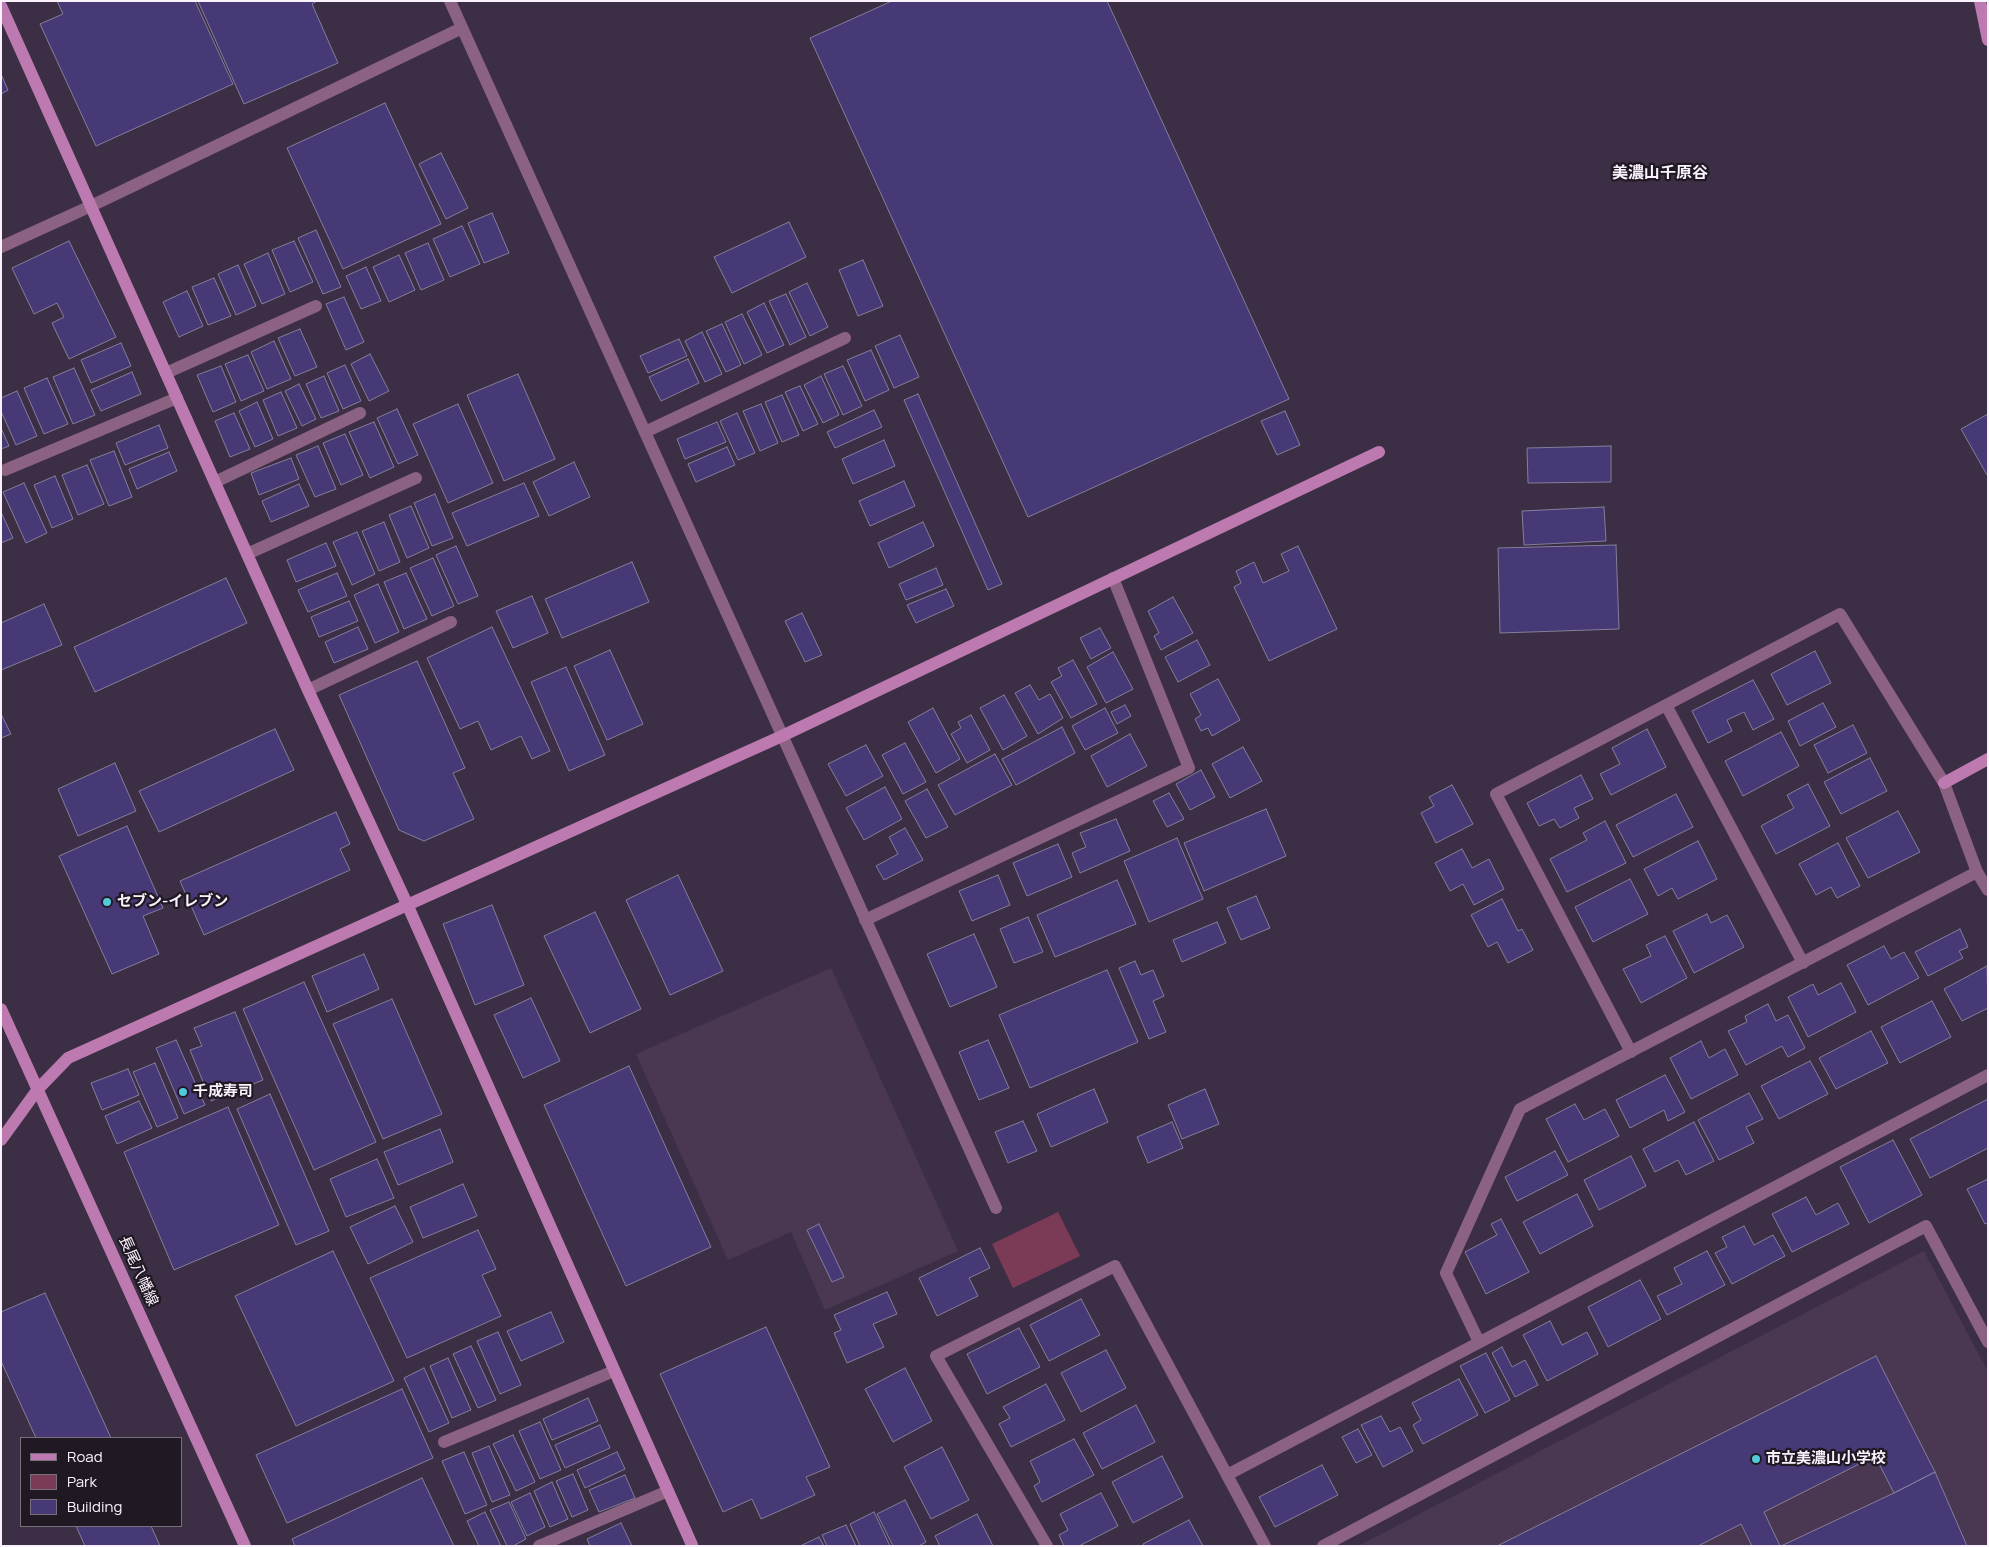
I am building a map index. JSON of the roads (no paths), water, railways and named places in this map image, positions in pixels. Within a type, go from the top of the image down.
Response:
[{"type":"street","points":[[450,1],[996,1208]]},
{"type":"street","points":[[1,6],[308,690],[407,904],[692,1545]]},
{"type":"street","points":[[1983,6],[1988,40]]},
{"type":"street","points":[[1,246],[91,206],[462,28]]},
{"type":"street","points":[[166,372],[316,306]]},
{"type":"street","points":[[645,432],[845,338]]},
{"type":"street","points":[[5,470],[177,398]]},
{"type":"street","points":[[216,482],[360,413]]},
{"type":"street","points":[[1,1140],[38,1089],[68,1058],[782,736],[1379,452]]},
{"type":"street","points":[[248,554],[416,478]]},
{"type":"street","points":[[865,920],[1189,768],[1113,578]]},
{"type":"street","points":[[1631,1052],[1496,794],[1840,614],[1944,783],[1977,872],[1988,890]]},
{"type":"street","points":[[308,690],[451,622]]},
{"type":"street","points":[[1666,705],[1803,963]]},
{"type":"street","points":[[1944,783],[1988,758]]},
{"type":"street","points":[[1479,1342],[1446,1273],[1520,1109],[1977,872]]},
{"type":"street","name":"長尾八幡線","points":[[1,1009],[245,1546]]},
{"type":"street","points":[[1227,1475],[1988,1075]]},
{"type":"street","points":[[1323,1546],[1926,1226],[1988,1342]]},
{"type":"street","points":[[1047,1546],[936,1356],[1115,1266],[1265,1546]]},
{"type":"street","points":[[444,1442],[614,1371]]},
{"type":"street","points":[[539,1546],[668,1491]]},
{"type":"place","name":"セブン-イレブン","points":[[107,902]]},
{"type":"place","name":"千成寿司","points":[[183,1092]]},
{"type":"place","name":"市立美濃山小学校","points":[[1756,1459]]},
{"type":"district","name":"美濃山千原谷","points":[[1660,174]]}]
